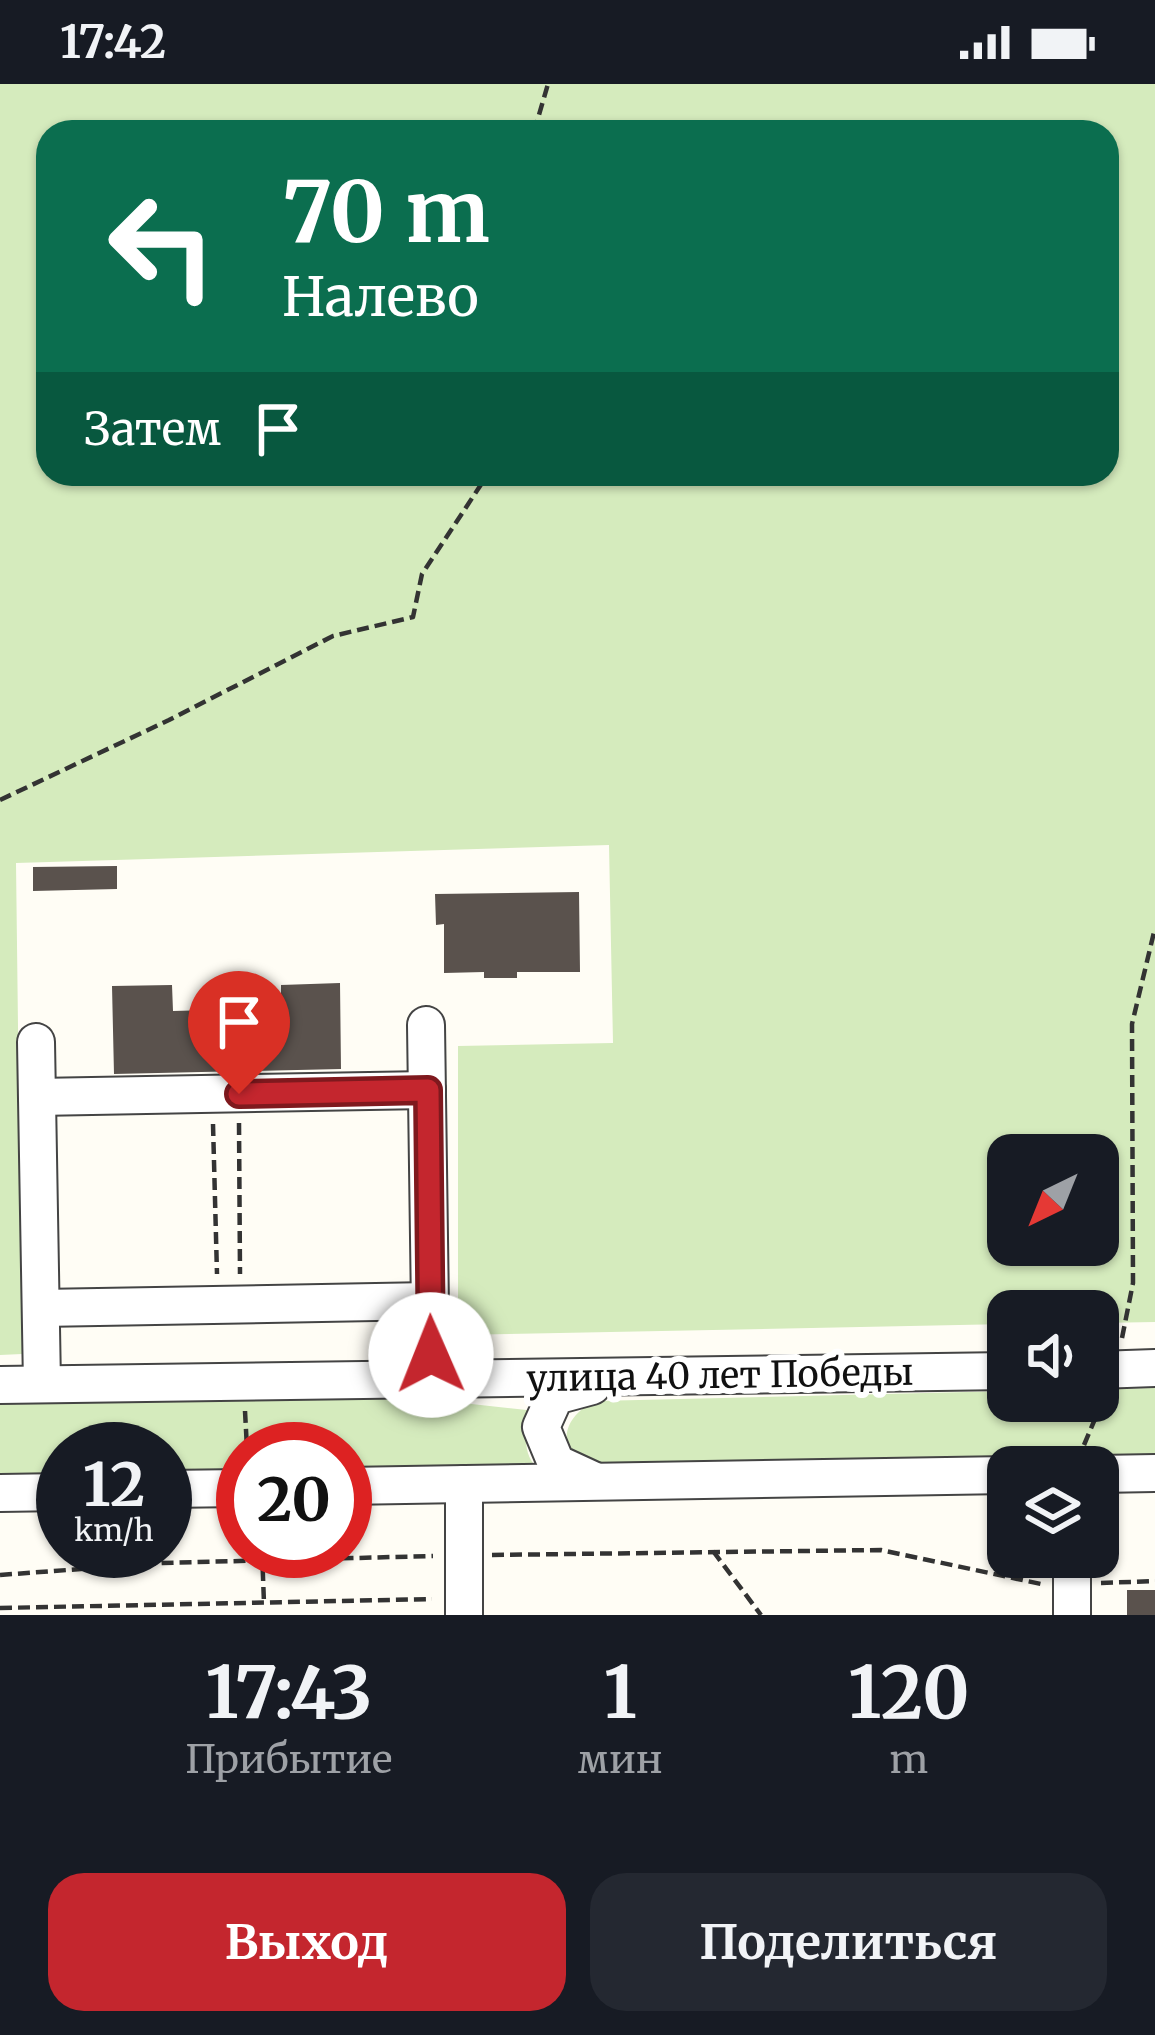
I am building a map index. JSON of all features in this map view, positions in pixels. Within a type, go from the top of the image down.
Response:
[{"type":"street","points":[[427,1024],[431,1379]]},
{"type":"street","points":[[36,1042],[42,1384]]},
{"type":"street","points":[[37,1097],[428,1090]]},
{"type":"street","points":[[41,1308],[430,1301]]},
{"type":"street","points":[[1119,1369],[1155,1368]]},
{"type":"street","name":"улица 40 лет Победы","points":[[0,1385],[987,1371]]},
{"type":"street","points":[[597,1482],[556,1462],[541,1427],[555,1396],[631,1376]]},
{"type":"street","points":[[1119,1466],[1155,1473]]},
{"type":"street","points":[[372,1486],[987,1475]]},
{"type":"street","points":[[464,1484],[464,1607]]},
{"type":"street","points":[[0,1493],[36,1492]]},
{"type":"path","points":[[538,120],[548,84]]},
{"type":"path","points":[[0,800],[334,636],[413,616],[422,574],[480,486]]},
{"type":"path","points":[[1119,1329],[1133,1283],[1132,1024],[1155,928]]},
{"type":"path","points":[[212,1094],[218,1305]]},
{"type":"path","points":[[372,1558],[881,1550],[1037,1583],[1155,1581]]},
{"type":"path","points":[[713,1551],[761,1615]]},
{"type":"path","points":[[0,1575],[216,1561]]},
{"type":"path","points":[[264,1578],[264,1603]]},
{"type":"path","points":[[0,1608],[264,1603],[464,1607]]},
{"type":"path","points":[[202,1615],[207,1605]]},
{"type":"green space","points":[[0,84],[1155,84],[1155,1322],[1119,1323],[1119,1290],[987,1290],[987,1324],[458,1335],[458,1046],[613,1043],[609,845],[16,863],[22,1354],[0,1355]]},
{"type":"green space","points":[[1155,1388],[1155,1467],[1119,1467],[1119,1446],[987,1446],[987,1468],[613,1469],[574,1453],[567,1436],[579,1412],[597,1401],[987,1392],[987,1422],[1119,1422],[1119,1389]]},
{"type":"green space","points":[[408,1397],[536,1411],[528,1418],[526,1441],[531,1461],[542,1473],[372,1471],[372,1422],[216,1422],[216,1472],[192,1476],[192,1422],[36,1422],[36,1482],[0,1483],[0,1403]]},
{"type":"building","points":[[117,866],[117,889],[33,891],[33,867]]},
{"type":"building","points":[[579,892],[580,972],[517,972],[517,978],[484,978],[484,972],[444,973],[444,924],[436,925],[435,894]]},
{"type":"building","points":[[340,983],[341,1069],[114,1074],[112,986],[172,985],[173,1011],[281,1008],[281,985]]},
{"type":"building","points":[[1127,1590],[1155,1590],[1155,1615],[1127,1615]]},
{"type":"route","points":[[239,1094],[428,1090],[431,1355]]}]
